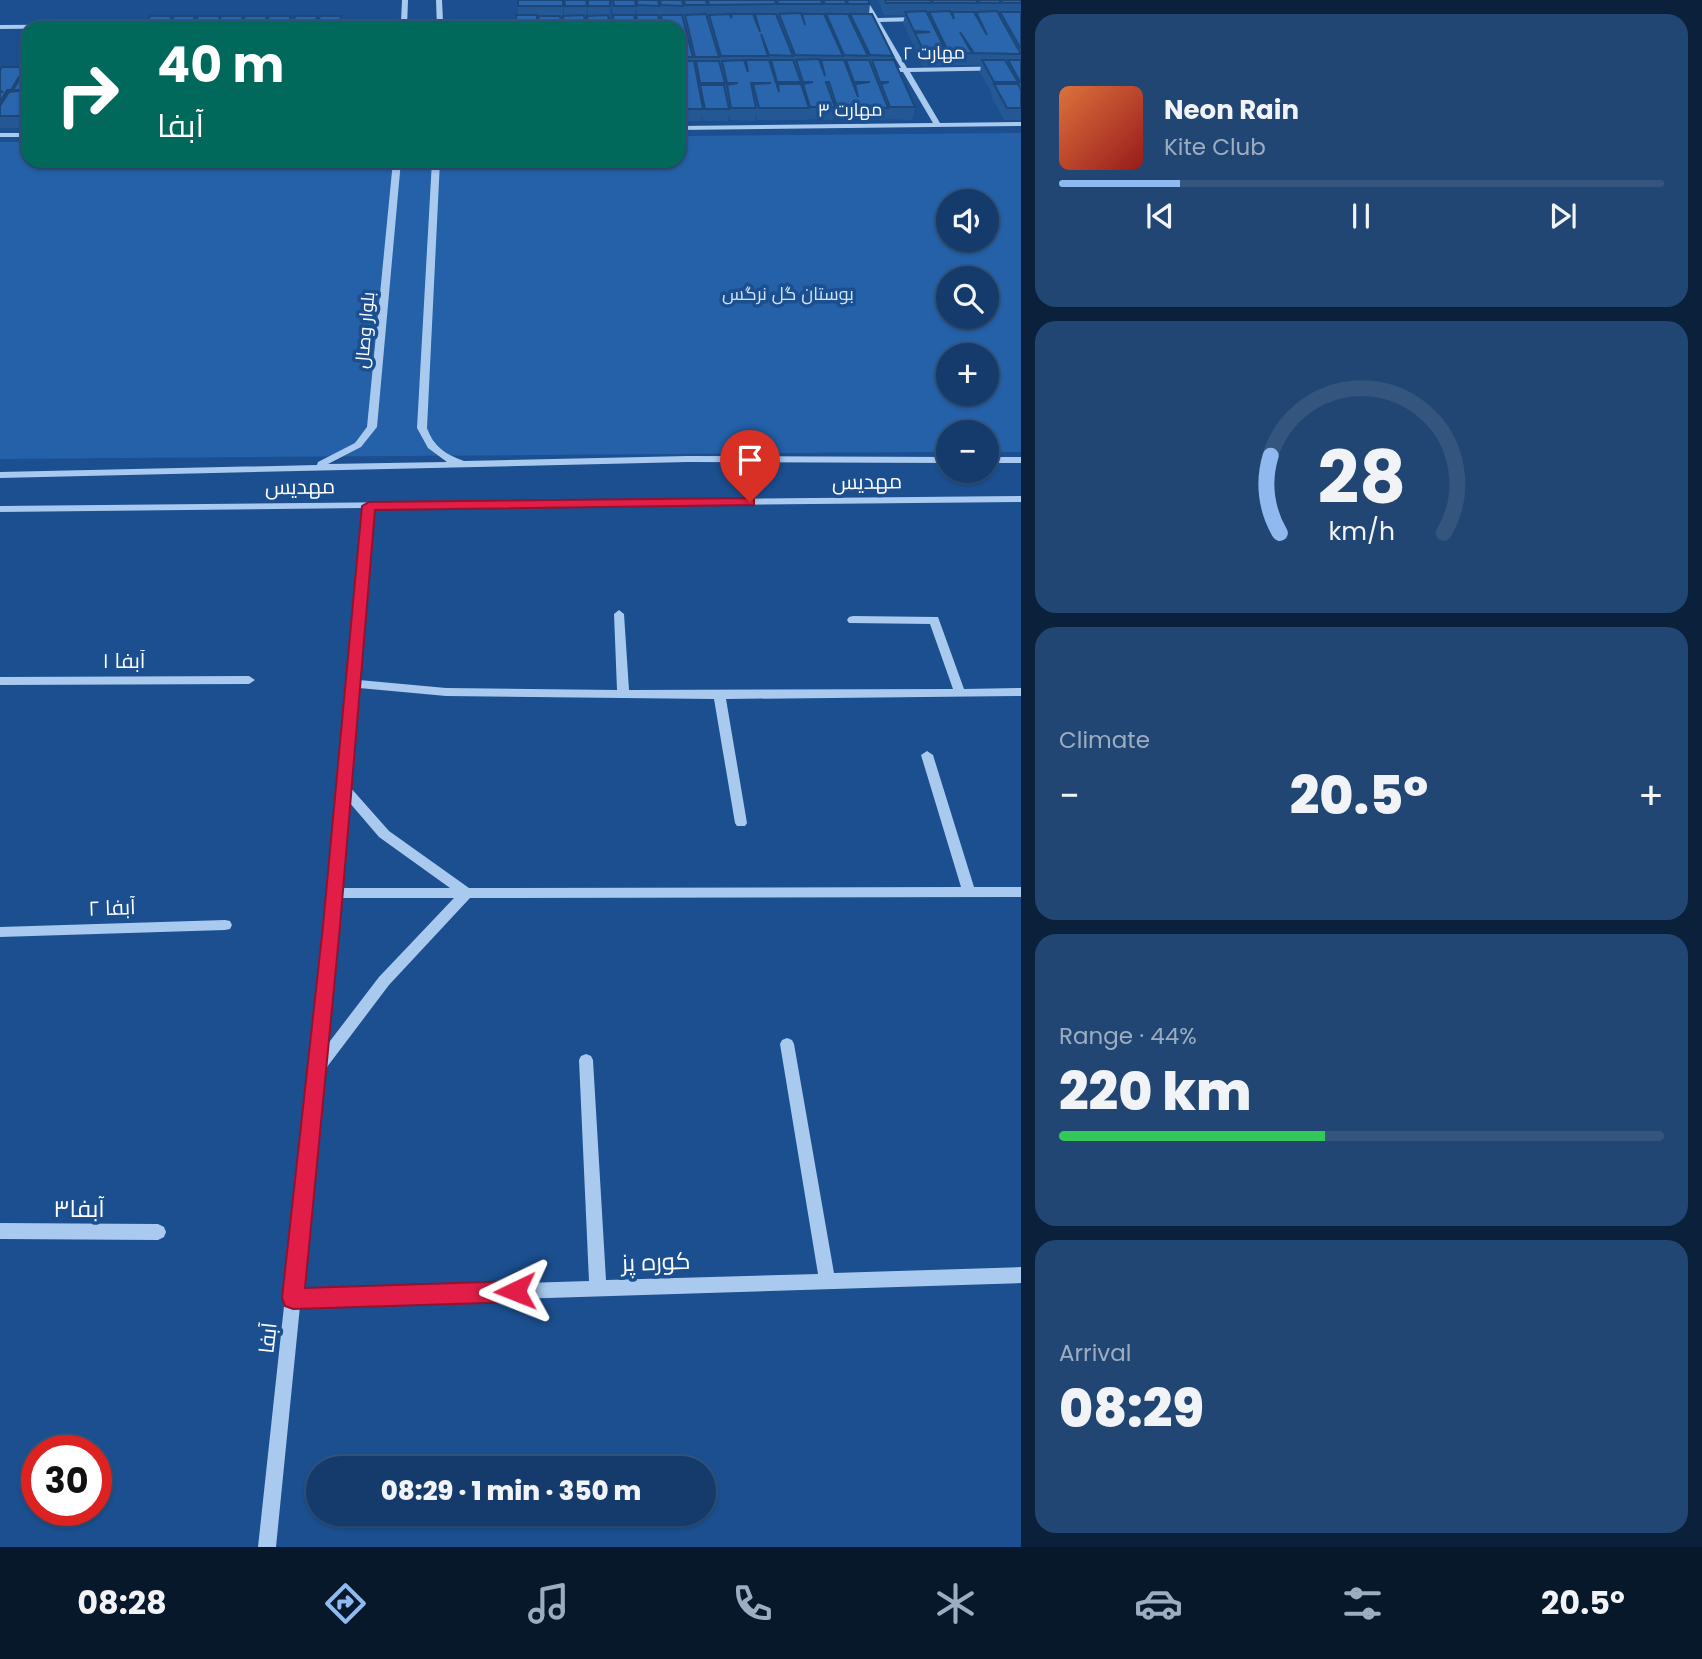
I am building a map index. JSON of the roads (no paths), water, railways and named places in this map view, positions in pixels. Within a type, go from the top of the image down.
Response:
[{"type":"street","points":[[404,21],[405,0]]},
{"type":"street","points":[[439,0],[440,21]]},
{"type":"street","points":[[864,0],[938,125]]},
{"type":"street","points":[[847,20],[928,19]]},
{"type":"street","points":[[0,27],[21,27]]},
{"type":"street","name":"مهارت ۲","points":[[877,70],[1021,68]]},
{"type":"street","name":"مهارت ۳","points":[[686,128],[1021,124]]},
{"type":"street","points":[[0,135],[21,135]]},
{"type":"street","name":"بلوار وصال","points":[[311,468],[348,452],[372,428],[396,168]]},
{"type":"street","points":[[436,168],[422,428],[424,436],[437,452],[469,466]]},
{"type":"street","name":"مهدیس","points":[[0,475],[688,459],[936,460]]},
{"type":"street","points":[[999,460],[1021,460]]},
{"type":"street","name":"مهدیس","points":[[0,509],[1021,499]]},
{"type":"street","name":"آبفا","points":[[267,1547],[334,893],[369,506]]},
{"type":"street","points":[[619,614],[623,694]]},
{"type":"street","points":[[853,620],[934,620],[960,693]]},
{"type":"street","name":"آبفا ۱","points":[[0,681],[249,680]]},
{"type":"street","points":[[353,683],[446,692],[719,695],[1021,692]]},
{"type":"street","points":[[719,695],[741,824]]},
{"type":"street","points":[[927,755],[970,892]]},
{"type":"street","points":[[344,787],[384,834],[467,893]]},
{"type":"street","points":[[334,893],[1021,892]]},
{"type":"street","points":[[316,1069],[384,981],[467,893]]},
{"type":"street","name":"آبفا ۲","points":[[0,932],[225,925]]},
{"type":"street","points":[[787,1044],[827,1280]]},
{"type":"street","points":[[586,1060],[598,1289]]},
{"type":"street","name":"آبفا۳","points":[[0,1231],[158,1231]]},
{"type":"street","name":"کوره پز","points":[[293,1298],[1021,1275]]},
{"type":"park label","name":"بوستان گل نرگس","points":[[788,294]]}]
